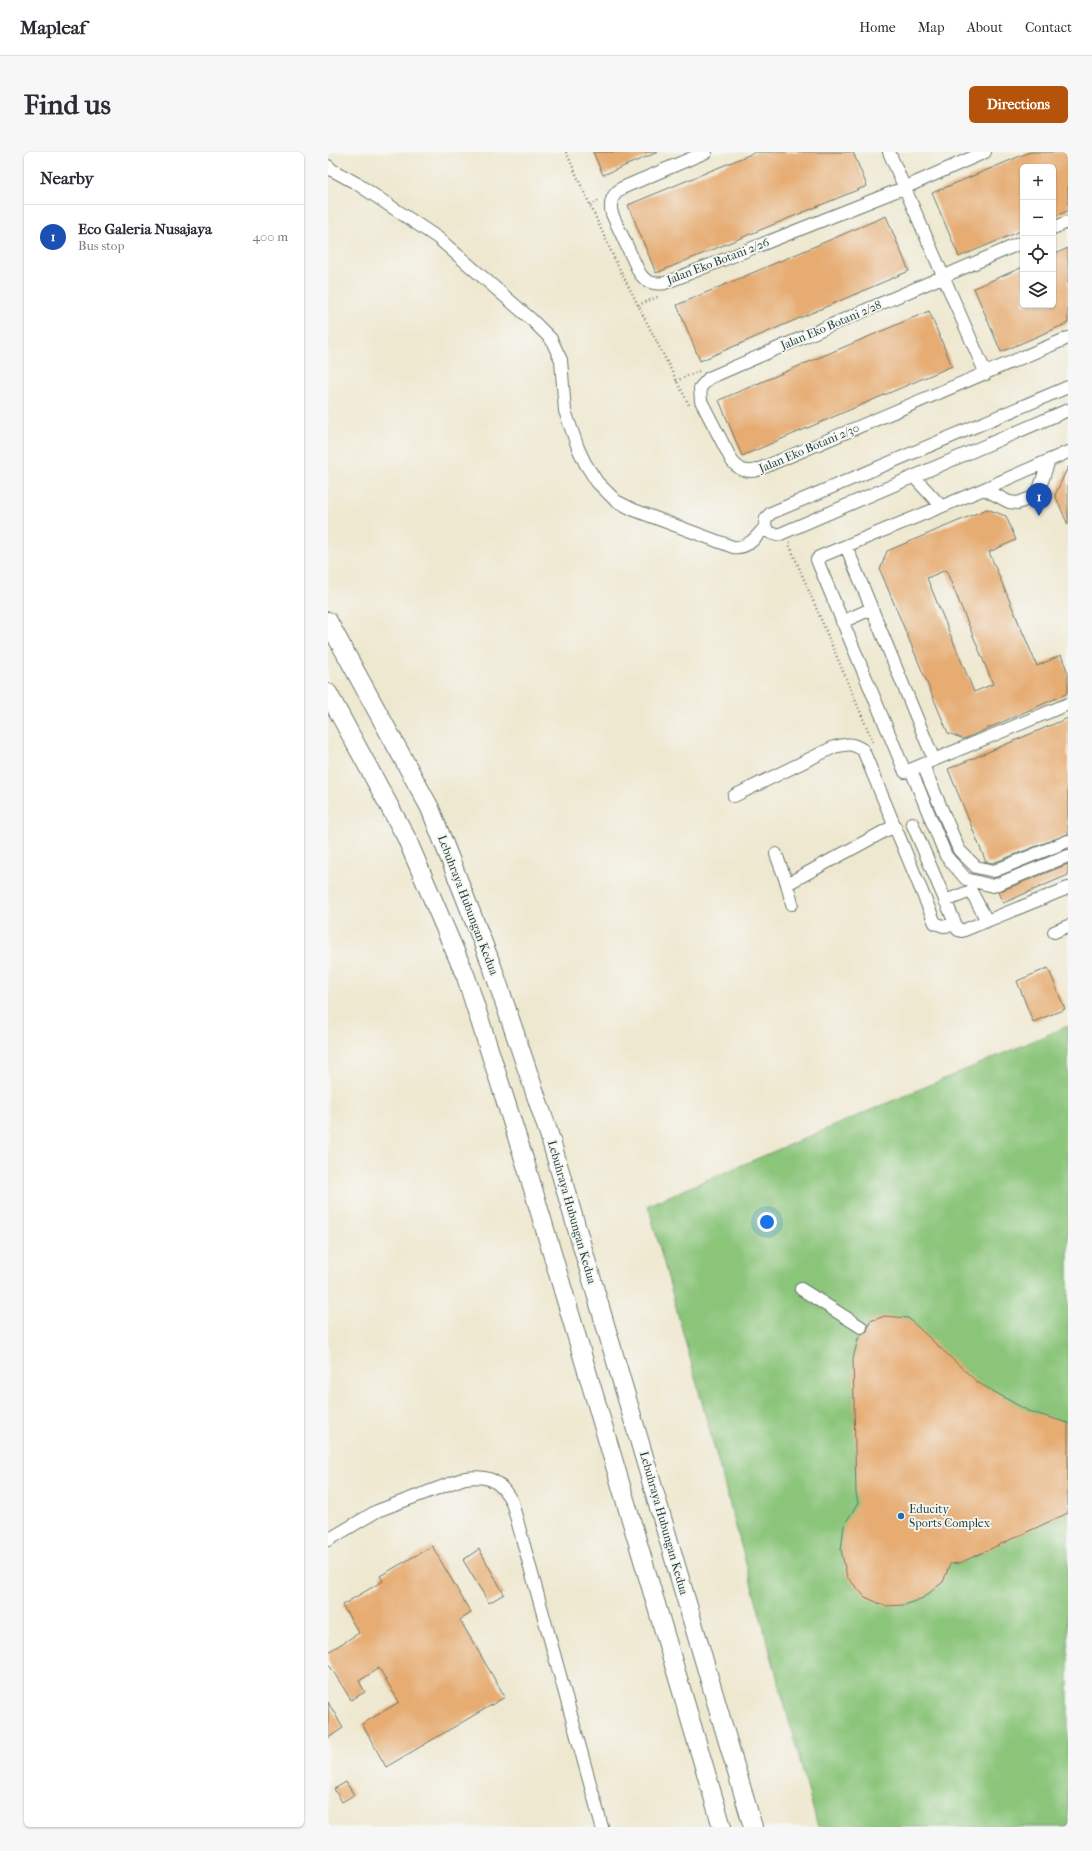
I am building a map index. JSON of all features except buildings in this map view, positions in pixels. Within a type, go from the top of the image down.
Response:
[{"type":"highway","name":"Lebuhraya Hubungan Kedua","points":[[328,621],[430,808],[492,966],[549,1134],[753,1827]]},
{"type":"highway","points":[[328,693],[406,836],[466,977],[528,1170],[722,1827]]},
{"type":"street","name":"Jalan Eko Botani 2/26","points":[[706,152],[638,180],[616,192],[612,199],[610,206],[612,214],[639,272],[643,278],[650,282],[657,284],[664,283],[906,187]]},
{"type":"street","points":[[889,152],[906,187],[943,277],[986,374],[1068,338]]},
{"type":"street","points":[[906,187],[985,152]]},
{"type":"street","points":[[328,166],[438,238],[532,320],[551,339],[561,360],[566,411],[578,448],[585,463],[597,482],[616,501],[634,510],[733,547],[739,548],[750,544],[765,527],[766,518],[771,512],[1068,387]]},
{"type":"street","points":[[1056,227],[1068,222]]},
{"type":"street","name":"Jalan Eko Botani 2/28","points":[[720,374],[1020,243]]},
{"type":"street","name":"Jalan Eko Botani 2/30","points":[[720,374],[704,382],[700,395],[701,401],[736,467],[742,471],[750,472],[765,468],[986,374]]},
{"type":"street","points":[[765,527],[769,532],[778,535],[1068,410]]},
{"type":"street","points":[[1068,452],[984,489],[819,557],[818,563],[842,622],[946,856],[966,879],[993,886],[1068,856]]},
{"type":"street","points":[[984,489],[1014,503],[1018,503],[1033,497],[1037,494],[1049,460]]},
{"type":"street","points":[[914,477],[941,506]]},
{"type":"street","points":[[846,546],[932,761],[959,850],[976,868],[994,871],[1068,841]]},
{"type":"street","points":[[842,622],[871,610]]},
{"type":"street","points":[[908,771],[1068,704]]},
{"type":"street","points":[[734,796],[834,747],[844,744],[854,744],[863,750],[935,923],[943,926],[955,925]]},
{"type":"street","points":[[912,823],[958,930],[962,931],[1068,888]]},
{"type":"street","points":[[787,884],[894,826]]},
{"type":"street","points":[[776,854],[787,884],[792,904]]},
{"type":"street","points":[[945,901],[971,891],[987,921]]},
{"type":"street","points":[[1054,932],[1068,926]]},
{"type":"street","points":[[801,1289],[861,1327]]},
{"type":"street","points":[[328,1540],[377,1511],[465,1478],[479,1476],[494,1480],[505,1489],[512,1502],[602,1827]]},
{"type":"path","points":[[566,152],[615,260],[690,408]]},
{"type":"path","points":[[797,539],[789,544],[876,748]]},
{"type":"green space","name":"Educity Sports Complex","points":[[1068,1026],[1068,1827],[818,1827],[648,1205]]},
{"type":"place","name":"Eco Galeria Nusajaya","points":[[1039,516]]},
{"type":"place","name":"Educity Sports Complex","points":[[901,1516]]}]
